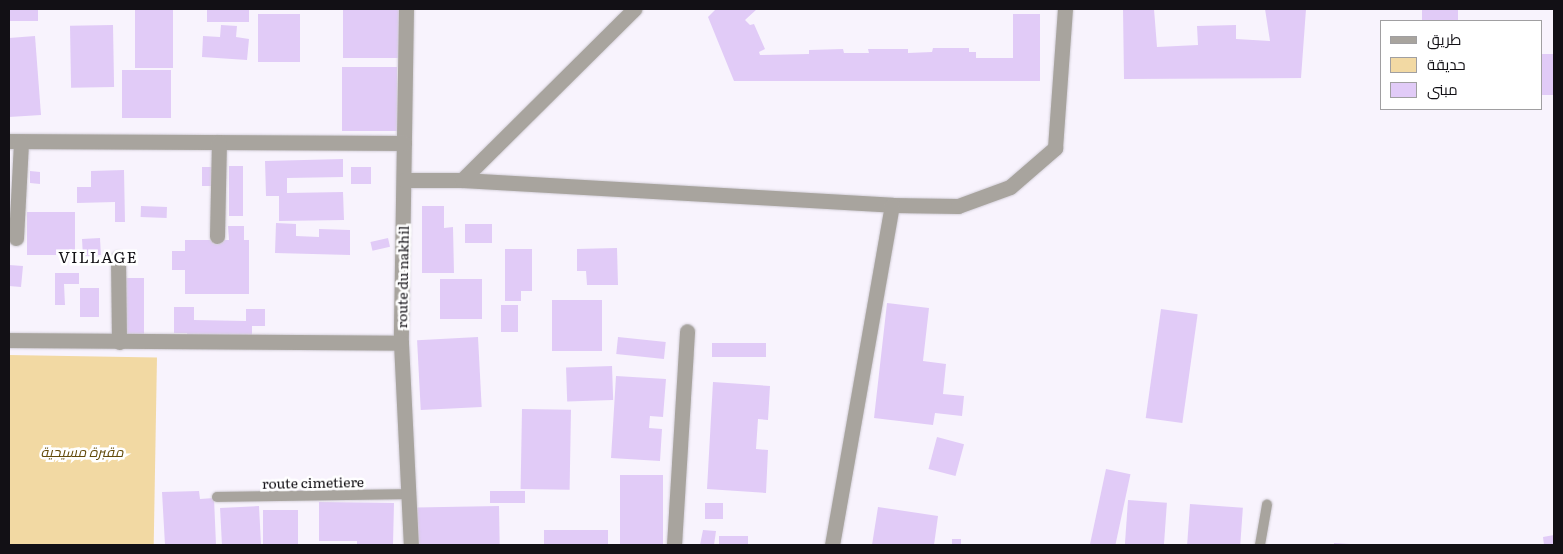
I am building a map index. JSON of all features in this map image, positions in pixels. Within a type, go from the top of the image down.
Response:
[{"type":"street","name":"route du nakhil","points":[[406,9],[401,343],[403,414],[410,494],[411,545]]},
{"type":"street","points":[[462,180],[634,9]]},
{"type":"street","points":[[404,180],[462,180],[892,205],[958,206],[1010,187],[1055,148],[1065,9]]},
{"type":"street","points":[[16,238],[15,141],[404,144]]},
{"type":"street","points":[[217,236],[219,142]]},
{"type":"street","points":[[832,545],[892,205]]},
{"type":"street","points":[[118,258],[119,342]]},
{"type":"street","points":[[674,545],[687,331]]},
{"type":"street","points":[[9,340],[401,343]]},
{"type":"lane","name":"route cimetiere","points":[[217,497],[410,494]]},
{"type":"lane","points":[[1260,545],[1267,505]]},
{"type":"green space","name":"مقبرة مسيحية","points":[[9,355],[157,358],[154,545],[9,545]]},
{"type":"building","points":[[9,9],[38,9],[38,21],[9,21]]},
{"type":"building","points":[[135,9],[173,9],[173,68],[135,68]]},
{"type":"building","points":[[207,9],[249,9],[249,22],[207,22]]},
{"type":"building","points":[[343,9],[401,9],[401,58],[343,58]]},
{"type":"building","points":[[716,9],[757,9],[745,20],[750,25],[754,24],[765,49],[759,52],[760,55],[809,54],[809,50],[843,49],[844,53],[869,53],[868,49],[908,49],[908,53],[932,52],[933,48],[969,48],[969,52],[976,52],[976,58],[1013,58],[1013,14],[1040,14],[1040,81],[734,81],[708,17]]},
{"type":"building","points":[[1123,9],[1154,9],[1157,47],[1198,45],[1197,26],[1236,25],[1236,39],[1270,41],[1265,9],[1306,9],[1301,78],[1124,79]]},
{"type":"building","points":[[1422,9],[1458,9],[1458,20],[1422,20]]},
{"type":"building","points":[[258,14],[300,14],[300,62],[258,62]]},
{"type":"building","points":[[113,25],[114,87],[71,88],[70,26]]},
{"type":"building","points":[[221,25],[237,26],[236,37],[249,39],[247,60],[202,57],[203,36],[220,37]]},
{"type":"building","points":[[35,36],[41,115],[9,117],[9,38]]},
{"type":"building","points":[[1543,54],[1554,54],[1554,95],[1543,95]]},
{"type":"building","points":[[342,67],[397,67],[397,131],[342,131]]},
{"type":"building","points":[[122,70],[171,70],[171,118],[122,118]]},
{"type":"building","points":[[343,159],[343,177],[287,178],[287,193],[343,192],[344,220],[279,221],[279,196],[266,196],[265,161]]},
{"type":"building","points":[[229,166],[243,166],[243,216],[229,216]]},
{"type":"building","points":[[202,167],[214,167],[214,186],[202,186]]},
{"type":"building","points":[[351,167],[371,167],[371,184],[351,184]]},
{"type":"building","points":[[124,170],[125,222],[115,222],[115,202],[77,203],[77,187],[91,187],[91,171]]},
{"type":"building","points":[[30,171],[40,172],[40,184],[30,183]]},
{"type":"building","points":[[141,206],[167,207],[167,218],[141,217]]},
{"type":"building","points":[[422,206],[444,206],[444,228],[453,227],[454,273],[422,273]]},
{"type":"building","points":[[27,212],[75,212],[75,255],[27,255]]},
{"type":"building","points":[[276,223],[296,224],[296,236],[319,237],[319,229],[350,230],[350,255],[275,253]]},
{"type":"building","points":[[465,224],[492,224],[492,243],[465,243]]},
{"type":"building","points":[[228,226],[244,226],[244,240],[249,240],[249,294],[185,294],[185,270],[172,270],[172,251],[185,251],[185,240],[229,240]]},
{"type":"building","points":[[100,238],[101,255],[83,256],[82,239]]},
{"type":"building","points":[[388,238],[390,247],[372,251],[370,242]]},
{"type":"building","points":[[617,248],[618,285],[587,285],[586,271],[577,271],[577,249]]},
{"type":"building","points":[[505,249],[532,249],[532,291],[521,291],[521,301],[505,301]]},
{"type":"building","points":[[9,265],[23,266],[21,287],[9,286]]},
{"type":"building","points":[[55,273],[79,273],[79,284],[64,284],[65,305],[55,305]]},
{"type":"building","points":[[126,278],[144,278],[144,335],[126,335]]},
{"type":"building","points":[[440,279],[482,279],[482,319],[440,319]]},
{"type":"building","points":[[80,288],[99,288],[99,317],[80,317]]},
{"type":"building","points":[[552,300],[602,300],[602,351],[552,351]]},
{"type":"building","points":[[887,303],[929,308],[923,361],[946,364],[943,394],[964,396],[962,416],[935,413],[933,425],[874,418]]},
{"type":"building","points":[[501,305],[518,305],[518,332],[501,332]]},
{"type":"building","points":[[174,307],[194,307],[194,320],[246,321],[246,309],[265,309],[265,326],[252,326],[252,338],[187,338],[187,333],[174,333]]},
{"type":"building","points":[[1161,309],[1198,314],[1182,423],[1146,418]]},
{"type":"building","points":[[478,337],[482,407],[421,410],[417,340]]},
{"type":"building","points":[[618,337],[666,342],[664,359],[616,354]]},
{"type":"building","points":[[712,343],[766,343],[766,357],[712,357]]},
{"type":"building","points":[[612,366],[613,400],[567,402],[566,368]]},
{"type":"building","points":[[616,376],[666,379],[663,417],[650,416],[649,428],[662,429],[660,461],[611,458]]},
{"type":"building","points":[[713,382],[770,386],[768,420],[758,419],[756,449],[768,450],[766,493],[707,489]]},
{"type":"building","points":[[522,409],[571,410],[570,490],[521,489]]},
{"type":"building","points":[[937,437],[964,444],[956,476],[928,469]]},
{"type":"building","points":[[1106,469],[1130,474],[1115,545],[1090,544]]},
{"type":"building","points":[[620,475],[663,475],[663,545],[620,545]]},
{"type":"building","points":[[199,491],[200,499],[214,498],[216,545],[165,545],[162,492]]},
{"type":"building","points":[[490,491],[525,491],[525,503],[490,503]]},
{"type":"building","points":[[1128,500],[1167,503],[1164,545],[1125,545]]},
{"type":"building","points":[[319,502],[394,503],[393,545],[357,545],[357,541],[319,541]]},
{"type":"building","points":[[705,503],[723,503],[723,519],[705,519]]},
{"type":"building","points":[[1190,504],[1243,508],[1240,545],[1187,545]]},
{"type":"building","points":[[259,506],[261,545],[222,545],[220,508]]},
{"type":"building","points":[[499,506],[500,545],[417,545],[416,507]]},
{"type":"building","points":[[878,507],[938,516],[934,545],[872,545]]},
{"type":"building","points":[[263,510],[298,510],[298,545],[263,545]]},
{"type":"building","points":[[544,530],[608,530],[608,545],[544,545]]},
{"type":"building","points":[[703,530],[716,531],[714,545],[700,545]]},
{"type":"building","points":[[1554,535],[1554,545],[1544,545],[1543,537]]},
{"type":"building","points":[[719,536],[748,536],[748,545],[719,545]]},
{"type":"building","points":[[952,539],[961,539],[961,545],[952,545]]},
{"type":"building","points":[[1334,543],[1350,544],[1350,545],[1334,545]]},
{"type":"district","name":"VILLAGE","points":[[98,256]]}]
